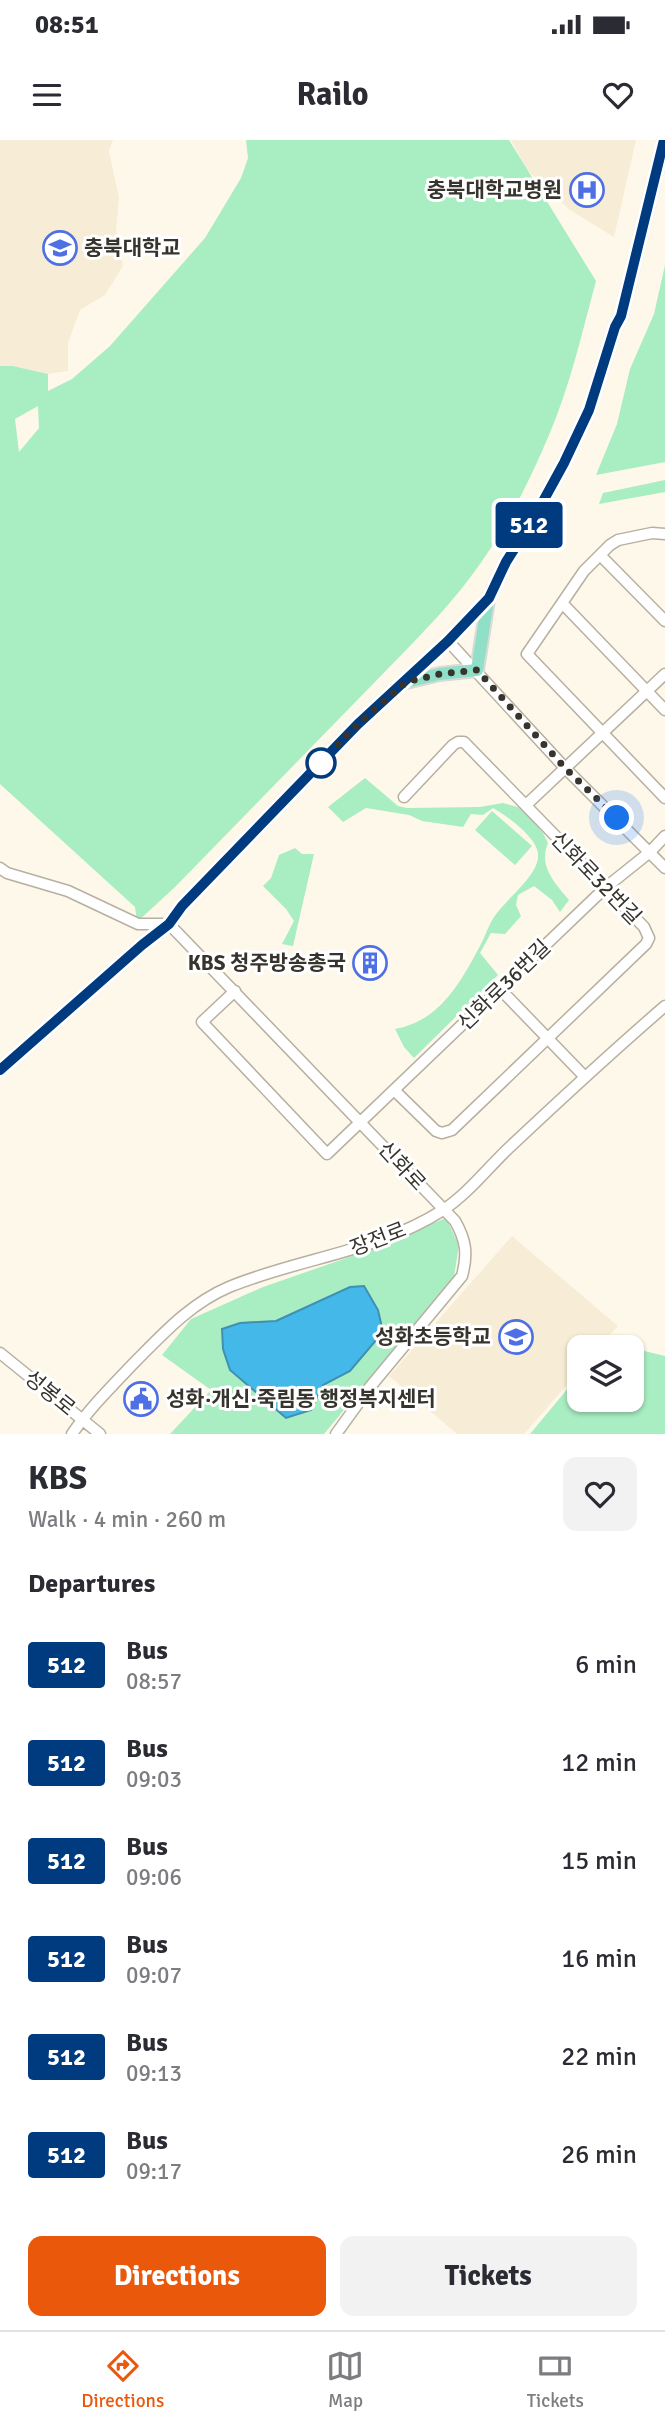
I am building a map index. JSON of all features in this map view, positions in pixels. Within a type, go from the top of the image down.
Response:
[{"type":"main road","points":[[406,682],[440,674],[477,670],[483,617],[489,598],[506,562],[564,463],[589,410],[615,327],[621,316],[664,140]]},
{"type":"main road","points":[[0,1070],[169,924],[182,906],[358,724],[406,682],[489,598]]},
{"type":"street","points":[[665,534],[652,533],[618,540],[600,555],[584,571],[527,654],[665,798]]},
{"type":"street","points":[[600,555],[665,621]]},
{"type":"street","points":[[562,603],[665,709]]},
{"type":"street","points":[[448,641],[566,769],[665,868]]},
{"type":"street","points":[[526,805],[665,674]]},
{"type":"street","name":"신화로32번길","points":[[394,1090],[436,1131],[442,1133],[452,1130],[646,944],[649,938],[644,927],[464,742],[453,745],[404,797]]},
{"type":"street","name":"신화로36번길","points":[[235,991],[202,1023],[327,1154],[606,888],[665,836]]},
{"type":"street","points":[[0,868],[7,873],[68,891],[138,924],[169,924]]},
{"type":"street","name":"신화로","points":[[169,924],[454,1221],[465,1240],[466,1262],[462,1276],[370,1387],[336,1434]]},
{"type":"street","points":[[500,989],[585,1077]]},
{"type":"street","name":"장전로","points":[[72,1434],[82,1419],[159,1337],[205,1299],[258,1277],[399,1233],[443,1210],[665,1006]]},
{"type":"street","name":"성봉로","points":[[0,1353],[100,1434]]},
{"type":"shaded area","name":"충북대학교","points":[[0,140],[113,140],[109,151],[119,198],[116,231],[123,266],[105,295],[80,310],[68,343],[68,371],[48,374],[13,366],[0,366]]},
{"type":"shaded area","name":"충북대학교병원","points":[[511,140],[636,140],[614,237],[570,210],[527,170]]},
{"type":"shaded area","name":"성화초등학교","points":[[512,1236],[618,1326],[610,1335],[567,1335],[567,1385],[524,1434],[457,1434],[389,1376]]},
{"type":"green space","points":[[246,140],[509,140],[596,281],[569,378],[549,435],[514,510],[481,563],[455,597],[409,647],[175,887],[137,922],[135,907],[0,784],[0,366],[13,366],[48,374],[48,391],[72,379],[110,346],[205,238],[241,178],[248,158]],"holes":[[[38,406],[39,428],[19,452],[15,419]]]},
{"type":"green space","points":[[665,265],[665,462],[596,475],[617,424],[630,369],[654,314]]},
{"type":"green space","points":[[665,480],[665,492],[599,504],[603,493]]},
{"type":"green space","points":[[365,778],[398,806],[407,808],[480,807],[503,803],[521,808],[543,833],[548,843],[545,851],[547,867],[569,900],[560,912],[552,900],[534,886],[518,895],[516,905],[521,916],[505,934],[491,933],[480,953],[498,975],[414,1058],[404,1047],[395,1029],[411,1025],[425,1017],[448,997],[466,971],[490,923],[533,872],[538,857],[537,850],[522,829],[493,808],[483,815],[471,814],[463,827],[366,808],[343,822],[328,807]]},
{"type":"green space","points":[[492,811],[532,846],[515,865],[475,830]]},
{"type":"green space","points":[[295,848],[302,854],[314,854],[293,946],[282,944],[294,921],[263,886],[271,878],[279,855]]},
{"type":"green space","points":[[446,1218],[459,1245],[454,1277],[324,1434],[170,1434],[211,1390],[162,1355],[191,1319],[263,1287],[358,1254]]},
{"type":"green space","points":[[644,1351],[665,1356],[665,1434],[530,1434],[567,1389],[567,1412],[644,1412]]},
{"type":"water","points":[[364,1286],[378,1310],[383,1332],[350,1371],[323,1385],[311,1410],[286,1418],[230,1370],[223,1349],[222,1329],[240,1323],[276,1321],[350,1287]]},
{"type":"bus line","name":"512","points":[[0,1070],[169,924],[182,906],[358,724],[406,682],[489,598],[506,562],[564,463],[589,410],[615,327],[621,316],[664,140]]},
{"type":"place","name":"충북대학교병원","points":[[587,190]]},
{"type":"place","name":"충북대학교","points":[[60,248]]},
{"type":"place","name":"KBS 청주방송총국","points":[[370,963]]},
{"type":"place","name":"성화초등학교","points":[[516,1337]]},
{"type":"place","name":"성화·개신·죽림동 행정복지센터","points":[[141,1399]]},
{"type":"route","points":[[321,763],[358,724],[406,682],[440,674],[477,670],[566,769],[617,818]]}]
